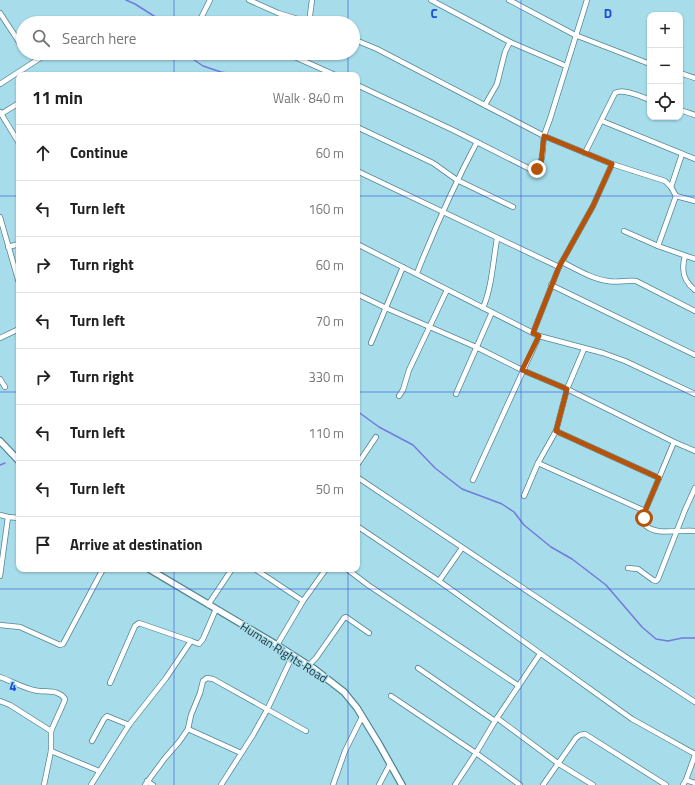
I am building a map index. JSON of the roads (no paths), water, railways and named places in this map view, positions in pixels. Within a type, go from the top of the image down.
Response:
[{"type":"street","points":[[202,16],[210,0]]},
{"type":"street","points":[[249,0],[288,16]]},
{"type":"street","points":[[311,16],[312,0]]},
{"type":"street","points":[[431,0],[510,42],[566,66]]},
{"type":"street","points":[[509,0],[575,35],[647,63]]},
{"type":"street","points":[[360,86],[532,170],[537,169],[541,164],[544,136],[586,0]]},
{"type":"street","points":[[0,13],[16,37]]},
{"type":"street","points":[[360,42],[378,49],[544,136],[612,164],[665,181],[671,187],[676,196],[695,201]]},
{"type":"street","points":[[485,105],[499,78],[505,52],[510,42]]},
{"type":"street","points":[[19,72],[37,60]]},
{"type":"street","points":[[302,60],[328,72]]},
{"type":"street","points":[[0,84],[16,74]]},
{"type":"street","points":[[683,74],[695,78]]},
{"type":"street","points":[[585,153],[615,93],[618,91],[623,91],[647,99]]},
{"type":"street","points":[[16,105],[1,113],[16,138]]},
{"type":"street","points":[[683,111],[695,115]]},
{"type":"street","points":[[602,121],[695,159]]},
{"type":"street","points":[[360,128],[433,163],[457,180],[513,207]]},
{"type":"street","points":[[417,273],[457,180],[477,142]]},
{"type":"street","points":[[671,187],[682,154]]},
{"type":"street","points":[[533,333],[559,267],[593,206],[612,164]]},
{"type":"street","points":[[360,172],[497,239],[559,267]]},
{"type":"street","points":[[658,246],[676,196]]},
{"type":"street","points":[[0,217],[16,273]]},
{"type":"street","points":[[624,231],[658,246],[695,259]]},
{"type":"street","points":[[483,308],[493,265],[497,239]]},
{"type":"street","points":[[8,247],[16,245]]},
{"type":"street","points":[[360,245],[539,336],[603,353],[626,361],[695,394]]},
{"type":"street","points":[[685,256],[683,264],[684,278],[695,290]]},
{"type":"street","points":[[562,262],[606,281],[636,281],[695,311]]},
{"type":"street","points":[[371,343],[404,267]]},
{"type":"street","points":[[551,285],[695,355]]},
{"type":"street","points":[[399,396],[403,390],[409,370],[428,327],[447,290]]},
{"type":"street","points":[[360,295],[428,327],[476,347],[522,370],[567,389],[695,451]]},
{"type":"street","points":[[456,394],[492,312]]},
{"type":"street","points":[[0,338],[16,330]]},
{"type":"street","points":[[473,480],[522,370],[539,336]]},
{"type":"street","points":[[524,496],[538,463],[556,431],[567,389],[584,349]]},
{"type":"street","points":[[0,379],[5,387]]},
{"type":"street","points":[[556,431],[659,478]]},
{"type":"street","points":[[360,461],[376,437]]},
{"type":"street","points":[[0,441],[16,458]]},
{"type":"street","points":[[674,442],[645,511],[644,524],[653,530],[676,532],[695,530]]},
{"type":"street","points":[[538,463],[645,511]]},
{"type":"street","points":[[360,479],[547,603],[635,664],[695,702]]},
{"type":"street","points":[[628,568],[638,569],[653,580],[658,579],[695,488]]},
{"type":"street","points":[[0,515],[16,518]]},
{"type":"street","points":[[0,576],[8,517]]},
{"type":"street","points":[[360,528],[439,581],[632,718],[695,754],[683,785]]},
{"type":"street","points":[[439,581],[462,548]]},
{"type":"street","points":[[0,625],[20,627],[60,645],[63,644],[101,572]]},
{"type":"street","name":"Human Rights Road","points":[[154,572],[293,655],[344,692],[357,708],[402,785]]},
{"type":"street","points":[[208,605],[230,572]]},
{"type":"street","points":[[260,572],[303,601]]},
{"type":"street","points":[[277,645],[303,601],[324,572]]},
{"type":"street","points":[[351,572],[519,686]]},
{"type":"street","points":[[110,682],[135,626],[139,623],[199,644],[203,639],[216,609]]},
{"type":"street","points":[[308,665],[316,658],[344,618],[346,617],[369,634]]},
{"type":"street","points":[[91,785],[129,725],[166,678],[191,641]]},
{"type":"street","points":[[457,784],[496,720],[540,654]]},
{"type":"street","points":[[221,785],[267,710],[293,655]]},
{"type":"street","points":[[418,668],[559,764],[593,785]]},
{"type":"street","points":[[0,676],[33,690],[49,691],[63,695],[66,699],[52,731],[51,751],[44,785]]},
{"type":"street","points":[[153,785],[146,783],[188,729],[191,715],[203,681],[207,678],[213,679],[306,732]]},
{"type":"street","points":[[392,696],[520,785]]},
{"type":"street","points":[[0,701],[10,705],[52,731]]},
{"type":"street","points":[[92,741],[107,716],[129,725]]},
{"type":"street","points":[[332,785],[345,751],[362,717]]},
{"type":"street","points":[[188,729],[241,753]]},
{"type":"street","points":[[544,785],[580,734],[585,734],[591,737],[666,785]]},
{"type":"street","points":[[51,751],[99,771]]},
{"type":"street","points":[[379,785],[390,764]]},
{"type":"street","points":[[686,780],[695,783]]},
{"type":"waterway","points":[[126,0],[154,16]]},
{"type":"waterway","points":[[194,60],[203,66],[221,72]]},
{"type":"waterway","points":[[360,413],[379,427],[413,445],[435,468],[462,489],[502,504],[514,512],[524,525],[551,547],[572,559],[606,585],[642,627],[656,639],[668,641],[682,638],[695,638]]},
{"type":"waterway","points":[[0,465],[5,463]]}]
